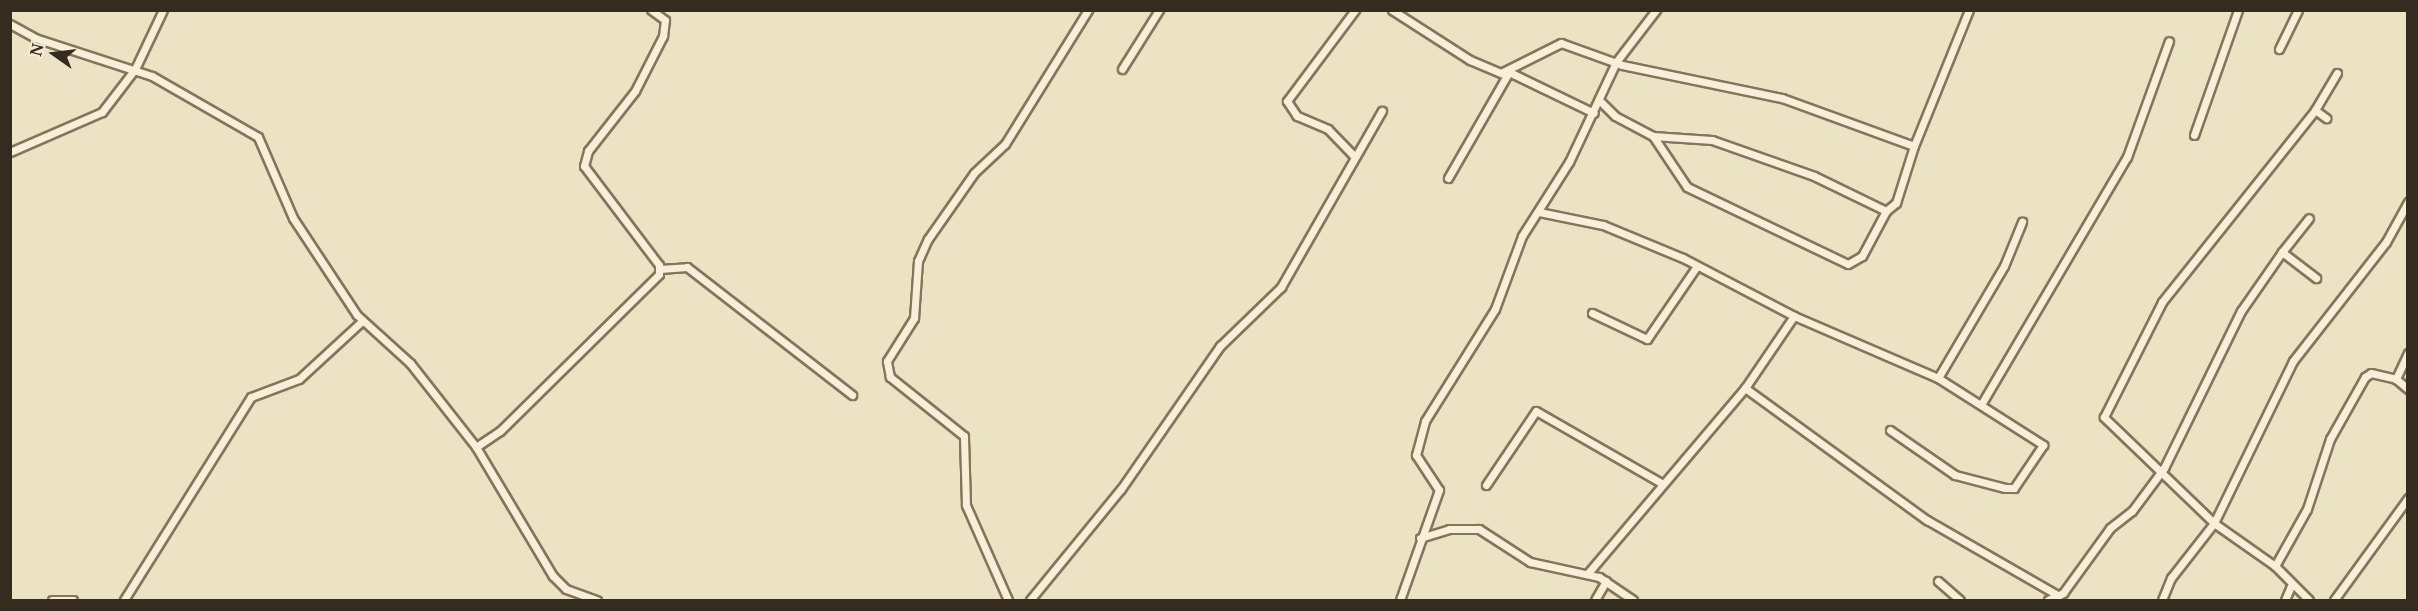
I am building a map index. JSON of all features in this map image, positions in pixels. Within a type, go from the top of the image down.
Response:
[{"type":"street","points":[[10,152],[102,112],[135,69],[163,10]]},
{"type":"street","points":[[651,10],[665,20],[663,36],[635,91],[588,151],[584,166],[660,269]]},
{"type":"street","points":[[1008,600],[966,505],[964,436],[890,377],[887,362],[914,318],[918,261],[928,239],[974,173],[1005,144],[1089,10]]},
{"type":"street","points":[[1122,69],[1160,10]]},
{"type":"street","points":[[1353,155],[1328,129],[1297,116],[1287,101],[1355,10]]},
{"type":"street","points":[[1392,10],[1470,60],[1509,72],[1594,113]]},
{"type":"street","points":[[1400,600],[1420,538],[1439,490],[1418,461],[1420,434],[1495,309],[1522,236],[1539,212],[1594,113],[1616,62],[1656,10]]},
{"type":"street","points":[[2194,135],[2238,10]]},
{"type":"street","points":[[2279,49],[2298,10]]},
{"type":"street","points":[[1653,136],[1687,187],[1848,264],[1862,256],[1886,211],[1896,203],[1914,146],[1965,12]]},
{"type":"street","points":[[10,24],[35,38],[135,69],[258,137],[307,243],[362,321],[410,363],[476,447],[553,576],[566,589],[597,600]]},
{"type":"street","points":[[1982,403],[2127,157],[2169,41]]},
{"type":"street","points":[[1448,178],[1509,72],[1553,43],[1616,62],[1782,98],[1914,146]]},
{"type":"street","points":[[2309,600],[2291,586],[2275,566],[2214,523],[2103,417],[2162,303],[2315,110],[2337,73]]},
{"type":"street","points":[[1600,101],[1615,117],[1653,136],[1712,140],[1814,176],[1886,211]]},
{"type":"street","points":[[2315,110],[2326,118]]},
{"type":"street","points":[[1030,600],[1121,489],[1220,346],[1281,287],[1353,155],[1382,111]]},
{"type":"street","points":[[2162,600],[2171,578],[2214,523],[2293,361],[2373,260],[2408,202]]},
{"type":"street","points":[[1539,212],[1622,232],[1697,266],[1794,316],[1938,378],[1982,403],[2043,445],[2014,488],[1955,475],[1890,430]]},
{"type":"street","points":[[2048,600],[2059,596],[2161,473],[2241,311],[2309,218]]},
{"type":"street","points":[[1938,378],[2004,266],[2022,222]]},
{"type":"street","points":[[2282,252],[2316,278]]},
{"type":"street","points":[[1592,313],[1647,339],[1697,266]]},
{"type":"street","points":[[476,447],[614,322],[660,269],[687,267],[727,303],[852,395]]},
{"type":"street","points":[[1588,573],[1746,388],[1794,316]]},
{"type":"street","points":[[124,600],[251,397],[299,379],[362,321]]},
{"type":"street","points":[[2396,379],[2408,353]]},
{"type":"street","points":[[2275,566],[2307,508],[2330,440],[2365,377],[2371,373],[2396,379],[2408,389]]},
{"type":"street","points":[[1746,388],[1927,520],[2059,596]]},
{"type":"street","points":[[1486,485],[1536,411],[1663,484]]},
{"type":"street","points":[[2334,600],[2408,498]]},
{"type":"street","points":[[1420,538],[1449,529],[1479,529],[1536,565],[1588,573],[1606,581],[1633,600]]},
{"type":"street","points":[[1595,600],[1606,581]]},
{"type":"street","points":[[1938,581],[1960,600]]},
{"type":"street","points":[[2285,600],[2291,586]]},
{"type":"street","points":[[52,600],[73,600]]}]
